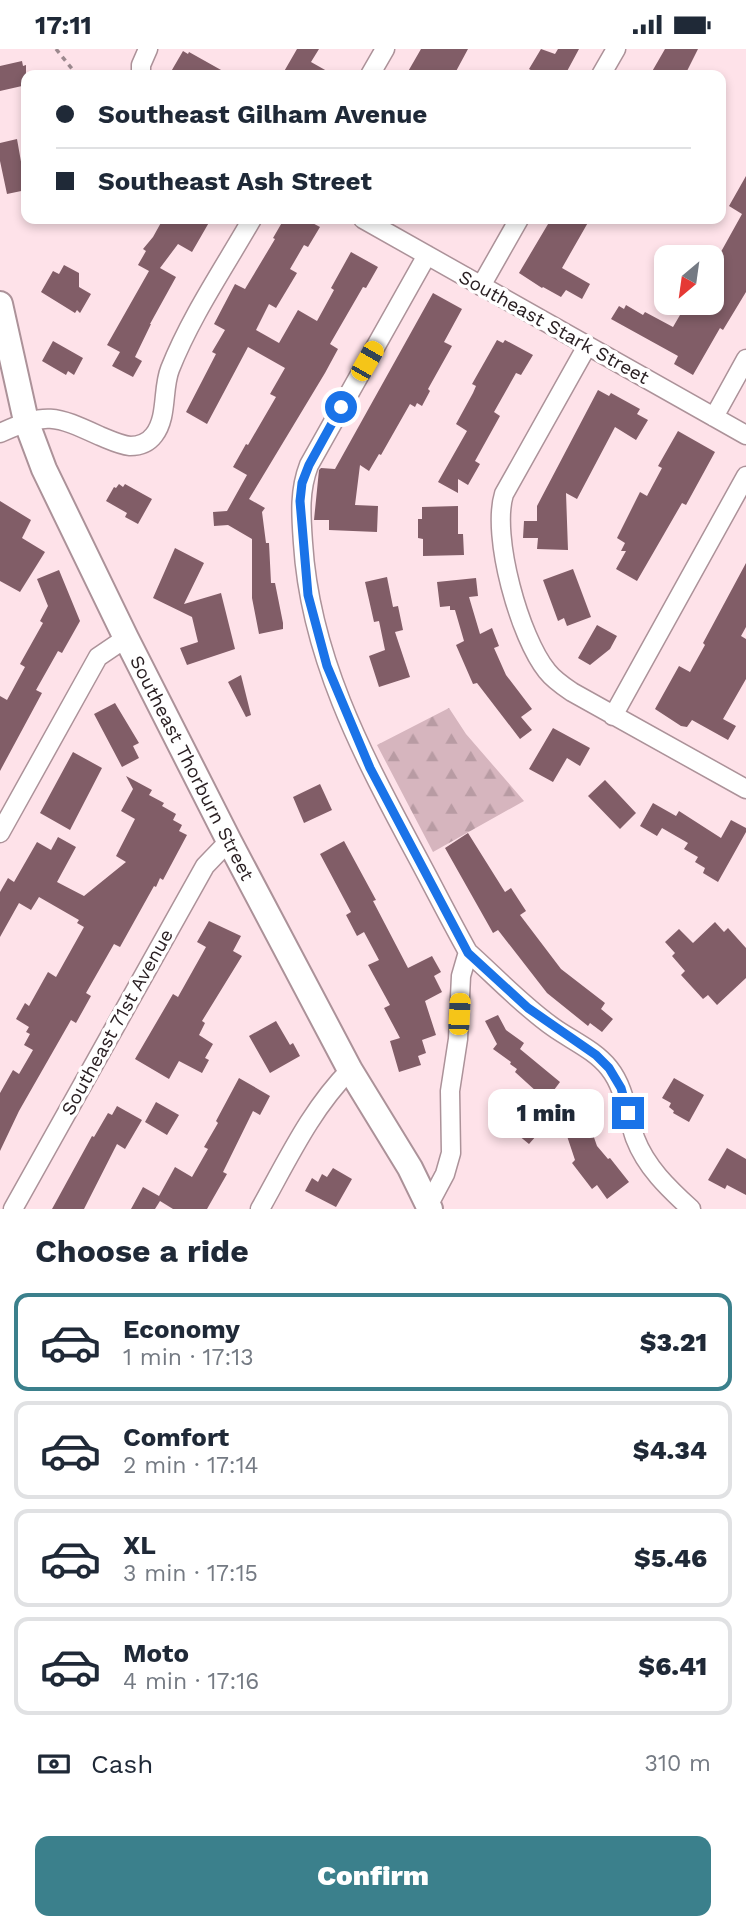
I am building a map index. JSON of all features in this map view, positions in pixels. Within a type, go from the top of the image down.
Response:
[{"type":"main road","name":"Southeast Thorburn Street","points":[[0,305],[26,421],[44,469],[229,841],[350,1070],[410,1168],[431,1208]]},
{"type":"street","points":[[141,70],[148,49]]},
{"type":"street","points":[[373,70],[385,49]]},
{"type":"street","points":[[604,70],[616,49]]},
{"type":"street","points":[[0,433],[26,421],[53,417],[117,443],[132,446],[146,443],[155,434],[160,421],[169,370],[249,224]]},
{"type":"street","name":"Southeast Stark Street","points":[[372,224],[746,435]]},
{"type":"street","points":[[481,286],[516,224]]},
{"type":"street","points":[[427,255],[309,465],[302,483],[300,513],[308,595],[327,666],[370,768],[468,953],[528,1008],[590,1051],[609,1068],[621,1088],[635,1138],[643,1155],[662,1183],[691,1209]]},
{"type":"street","points":[[587,346],[504,494],[501,516],[505,560],[519,615],[538,657],[556,680],[613,716],[746,789]]},
{"type":"street","points":[[714,417],[746,359]]},
{"type":"street","points":[[613,716],[746,476]]},
{"type":"street","points":[[0,833],[98,657],[126,638]]},
{"type":"street","name":"Southeast 71st Avenue","points":[[13,1209],[205,866],[229,841]]},
{"type":"street","points":[[431,1208],[449,1165],[451,1153],[450,1091],[458,1039],[461,976],[468,953]]},
{"type":"street","points":[[260,1209],[317,1108],[350,1070]]},
{"type":"path","points":[[56,49],[73,70]]},
{"type":"green space","points":[[449,708],[466,734],[524,801],[433,852],[377,745]]},
{"type":"building","points":[[297,49],[319,49],[311,62],[325,70],[285,70]]},
{"type":"building","points":[[421,49],[468,49],[457,70],[409,70]]},
{"type":"building","points":[[541,49],[555,54],[558,49],[579,49],[568,70],[529,69]]},
{"type":"building","points":[[665,49],[698,49],[688,70],[653,70]]},
{"type":"building","points":[[183,51],[221,70],[172,70]]},
{"type":"building","points":[[22,61],[26,70],[21,70],[21,86],[0,91],[0,66]]},
{"type":"building","points":[[17,139],[21,162],[21,191],[7,194],[0,161],[0,143]]},
{"type":"building","points":[[746,176],[746,292],[723,330],[720,328],[693,375],[674,364],[678,356],[611,319],[619,306],[624,309],[626,305],[673,327],[680,315],[724,315],[724,246],[742,214],[729,206]]},
{"type":"building","points":[[160,224],[208,224],[192,252],[178,244],[160,268],[176,277],[135,357],[142,361],[133,377],[112,366],[120,352],[107,345],[149,271],[138,265],[146,251],[143,249]]},
{"type":"building","points":[[281,224],[314,224],[320,227],[308,247],[304,245],[290,269],[297,273],[276,308],[269,304],[256,330],[279,343],[298,310],[317,321],[351,252],[378,267],[366,288],[363,287],[330,344],[338,349],[325,373],[249,499],[265,508],[262,512],[266,543],[269,543],[271,583],[275,583],[283,623],[283,629],[259,634],[252,598],[252,539],[228,525],[214,526],[213,512],[227,511],[247,475],[233,467],[276,397],[270,394],[285,368],[248,347],[207,424],[186,412],[216,354],[212,352],[225,330],[214,324],[235,284],[245,289],[275,239],[273,238]]},
{"type":"building","points":[[548,224],[587,224],[562,268],[590,284],[582,299],[566,290],[561,297],[519,273]]},
{"type":"building","points":[[64,265],[79,273],[79,287],[91,294],[80,313],[77,310],[75,313],[41,292],[53,271],[59,274]]},
{"type":"building","points":[[433,293],[462,309],[444,342],[452,346],[428,389],[430,391],[422,406],[417,403],[415,407],[410,404],[369,471],[360,465],[355,505],[378,506],[377,532],[329,530],[329,520],[314,520],[319,470],[335,469]]},
{"type":"building","points":[[497,340],[503,343],[505,340],[533,355],[521,375],[516,373],[494,412],[500,416],[475,461],[480,464],[468,485],[458,479],[458,493],[438,482],[467,431],[456,424],[476,386],[472,384]]},
{"type":"building","points":[[53,341],[83,358],[74,375],[68,371],[66,375],[42,361]]},
{"type":"building","points":[[598,390],[609,396],[611,393],[640,409],[637,414],[648,420],[636,440],[615,427],[577,499],[566,493],[568,550],[537,549],[538,538],[523,538],[524,521],[537,521],[537,506]]},
{"type":"building","points":[[678,431],[715,452],[686,505],[682,503],[637,581],[616,569],[626,551],[621,551],[625,543],[617,538],[640,492],[647,496],[662,468],[658,466]]},
{"type":"building","points":[[119,484],[123,487],[125,484],[152,499],[138,524],[125,517],[127,513],[106,501],[114,487]]},
{"type":"building","points":[[0,501],[31,520],[22,538],[45,552],[20,592],[0,581]]},
{"type":"building","points":[[458,506],[458,534],[463,534],[464,555],[423,556],[423,539],[418,538],[418,519],[422,519],[422,507]]},
{"type":"building","points":[[175,548],[204,563],[184,604],[221,593],[235,649],[187,665],[180,648],[198,642],[192,617],[153,598]]},
{"type":"building","points":[[746,563],[746,627],[741,636],[746,639],[746,679],[723,719],[736,726],[728,740],[692,720],[687,727],[681,726],[655,709],[679,666],[690,672]]},
{"type":"building","points":[[573,569],[591,617],[567,626],[564,618],[558,621],[543,580]]},
{"type":"building","points":[[59,570],[80,621],[62,653],[58,651],[36,690],[42,693],[0,771],[0,696],[7,700],[25,667],[20,664],[43,623],[40,621],[48,606],[37,579]]},
{"type":"building","points":[[387,577],[393,607],[398,606],[403,630],[395,632],[410,677],[379,687],[369,656],[385,650],[379,621],[374,622],[365,582]]},
{"type":"building","points":[[476,578],[478,596],[469,597],[480,634],[492,628],[499,646],[494,648],[506,675],[532,709],[521,717],[532,730],[520,739],[477,683],[473,684],[456,645],[464,641],[455,610],[450,610],[450,606],[440,607],[437,582]]},
{"type":"building","points":[[597,625],[617,636],[610,649],[590,665],[578,658]]},
{"type":"building","points":[[241,675],[251,715],[246,717],[228,682]]},
{"type":"building","points":[[115,703],[139,743],[133,746],[139,758],[122,767],[94,714]]},
{"type":"building","points":[[553,728],[590,748],[580,766],[567,758],[553,782],[529,769]]},
{"type":"building","points":[[73,752],[102,768],[70,830],[40,813]]},
{"type":"building","points":[[126,776],[152,790],[149,795],[176,814],[173,820],[182,825],[179,831],[187,835],[163,880],[160,878],[156,887],[154,886],[120,947],[114,944],[86,993],[91,996],[76,1023],[71,1020],[19,1111],[0,1151],[0,1093],[13,1070],[19,1074],[33,1050],[24,1045],[30,1034],[26,1032],[29,1027],[16,1019],[25,1003],[29,1006],[48,972],[56,977],[84,927],[77,923],[79,920],[39,897],[31,910],[19,903],[0,937],[0,892],[8,878],[14,882],[37,842],[51,850],[58,837],[76,847],[57,882],[84,896],[126,862],[116,856],[135,819],[121,811],[133,789]]},
{"type":"building","points":[[605,780],[636,813],[620,829],[588,796]]},
{"type":"building","points":[[320,784],[332,810],[304,823],[293,797]]},
{"type":"building","points":[[653,803],[676,816],[679,811],[721,838],[731,820],[746,828],[718,882],[703,873],[705,868],[695,862],[698,857],[684,849],[688,843],[662,828],[657,836],[640,826]]},
{"type":"building","points":[[468,833],[505,892],[511,888],[526,911],[520,915],[561,969],[605,1003],[601,1009],[613,1019],[602,1032],[590,1023],[588,1026],[547,993],[498,930],[493,933],[445,848]]},
{"type":"building","points":[[344,841],[408,968],[432,956],[441,972],[434,976],[442,992],[425,1001],[436,1035],[422,1040],[426,1053],[418,1056],[421,1065],[399,1072],[390,1041],[400,1038],[384,1008],[390,1005],[368,965],[379,960],[364,932],[357,936],[346,915],[351,912],[320,854]]},
{"type":"building","points":[[209,921],[241,936],[233,951],[242,956],[202,1021],[205,1023],[199,1035],[213,1044],[205,1058],[209,1060],[202,1073],[179,1061],[169,1079],[135,1059],[173,994],[178,997],[206,947],[197,942]]},
{"type":"building","points":[[715,922],[724,932],[728,928],[746,948],[746,978],[717,1005],[708,995],[703,999],[681,975],[685,971],[672,956],[675,953],[665,942],[679,929],[693,943]]},
{"type":"building","points":[[498,1015],[506,1030],[524,1043],[520,1049],[560,1082],[554,1090],[567,1101],[529,1144],[518,1135],[521,1131],[517,1127],[520,1124],[515,1121],[537,1092],[515,1072],[517,1069],[511,1062],[493,1049],[497,1044],[485,1021]]},
{"type":"building","points":[[276,1021],[300,1056],[270,1073],[249,1036]]},
{"type":"building","points":[[239,1078],[270,1096],[260,1115],[253,1111],[223,1172],[227,1174],[207,1209],[173,1209],[160,1201],[155,1209],[131,1209],[143,1187],[159,1196],[175,1167],[192,1177],[208,1149],[204,1147]]},
{"type":"building","points":[[674,1078],[704,1095],[689,1122],[673,1113],[669,1107],[671,1103],[662,1098]]},
{"type":"building","points":[[156,1102],[179,1115],[167,1135],[145,1122]]},
{"type":"building","points":[[117,1106],[142,1120],[125,1149],[117,1144],[84,1209],[52,1209],[92,1136],[94,1137],[108,1113],[112,1115]]},
{"type":"building","points":[[590,1126],[597,1146],[629,1182],[607,1199],[597,1185],[592,1189],[572,1163],[575,1160],[566,1133]]},
{"type":"building","points":[[727,1148],[746,1159],[746,1195],[727,1185],[725,1189],[708,1180]]},
{"type":"building","points":[[333,1168],[352,1179],[336,1207],[305,1191],[312,1178],[318,1182],[322,1174],[327,1177]]},
{"type":"route","points":[[341,407],[309,465],[302,483],[300,501],[308,595],[322,654],[370,768],[468,953],[528,1008],[596,1055],[609,1068],[621,1088],[628,1113]]}]
